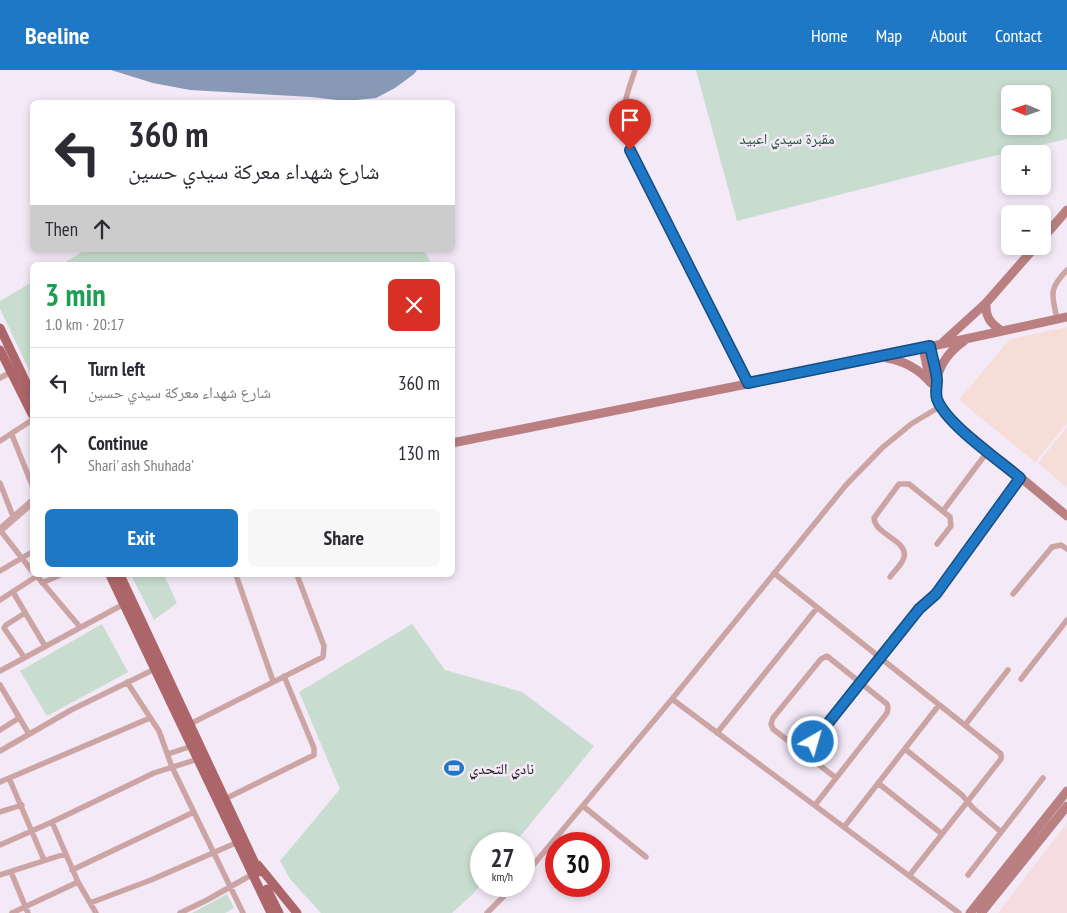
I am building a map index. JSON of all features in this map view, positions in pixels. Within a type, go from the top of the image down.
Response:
[{"type":"main road","points":[[1051,228],[1067,210]]},
{"type":"main road","points":[[941,344],[986,303],[1028,255]]},
{"type":"main road","points":[[986,303],[989,320],[1002,331]]},
{"type":"main road","points":[[455,441],[882,357],[1067,317]]},
{"type":"main road","points":[[0,328],[30,391]]},
{"type":"main road","points":[[934,384],[948,355],[958,345],[970,338]]},
{"type":"main road","points":[[926,347],[941,406],[956,425],[1067,516]]},
{"type":"main road","points":[[0,350],[30,410]]},
{"type":"main road","points":[[882,357],[898,360],[912,367],[934,384]]},
{"type":"main road","points":[[111,577],[238,842],[263,882],[279,913]]},
{"type":"main road","points":[[121,577],[225,799],[272,913]]},
{"type":"main road","points":[[124,577],[125,585]]},
{"type":"main road","points":[[970,913],[1067,791]]},
{"type":"main road","points":[[981,913],[1067,806]]},
{"type":"main road","points":[[252,866],[297,913]]},
{"type":"main road","points":[[263,882],[291,913]]},
{"type":"street","points":[[635,70],[622,114],[626,140],[748,383]]},
{"type":"street","points":[[1057,320],[1052,294],[1053,288],[1067,270]]},
{"type":"street","points":[[0,378],[11,372]]},
{"type":"street","points":[[535,863],[672,699],[829,506],[874,455],[911,424],[941,406]]},
{"type":"street","points":[[1,438],[12,434],[30,421]]},
{"type":"street","points":[[12,434],[30,480]]},
{"type":"street","points":[[943,511],[988,451]]},
{"type":"street","points":[[804,753],[919,609],[936,594],[1020,478]]},
{"type":"street","points":[[0,483],[14,518]]},
{"type":"street","points":[[890,577],[903,560],[904,551],[901,545],[877,526],[874,518],[897,485],[902,483],[909,484],[950,517],[951,524],[937,544]]},
{"type":"street","points":[[30,504],[0,530],[30,569]]},
{"type":"street","points":[[1013,594],[1050,549],[1058,545],[1067,548]]},
{"type":"street","points":[[0,571],[30,553]]},
{"type":"street","points":[[774,573],[1002,755],[1001,759],[909,876]]},
{"type":"street","points":[[0,600],[36,577]]},
{"type":"street","points":[[38,577],[80,627]]},
{"type":"street","points":[[42,583],[56,577]]},
{"type":"street","points":[[237,577],[273,681]]},
{"type":"street","points":[[190,724],[320,659],[324,654],[324,646],[298,577]]},
{"type":"street","points":[[13,592],[45,646]]},
{"type":"street","points":[[0,671],[124,604]]},
{"type":"street","points":[[717,733],[817,608]]},
{"type":"street","points":[[24,657],[4,628],[25,613]]},
{"type":"street","points":[[1021,679],[1067,620]]},
{"type":"street","points":[[814,805],[836,778],[888,710],[887,704],[830,658],[824,656],[774,718],[772,724],[774,729],[836,778]]},
{"type":"street","points":[[0,751],[71,710],[155,668]]},
{"type":"street","points":[[965,725],[1008,670]]},
{"type":"street","points":[[225,799],[314,755],[314,748],[284,676]]},
{"type":"street","points":[[127,682],[159,731],[172,767],[241,912]]},
{"type":"street","points":[[0,685],[29,734]]},
{"type":"street","points":[[672,699],[959,913]]},
{"type":"street","points":[[844,827],[939,705]]},
{"type":"street","points":[[0,730],[20,718]]},
{"type":"street","points":[[0,782],[150,718]]},
{"type":"street","points":[[168,754],[192,746]]},
{"type":"street","points":[[905,749],[962,795],[1001,832]]},
{"type":"street","points":[[0,845],[154,773],[198,759]]},
{"type":"street","points":[[9,778],[44,860]]},
{"type":"street","points":[[968,875],[1044,778]]},
{"type":"street","points":[[878,783],[942,834]]},
{"type":"street","points":[[0,812],[22,805]]},
{"type":"street","points":[[583,806],[646,857]]},
{"type":"street","points":[[72,870],[194,812]]},
{"type":"street","points":[[52,822],[72,870],[96,913]]},
{"type":"street","points":[[90,903],[151,880],[238,842]]},
{"type":"street","points":[[0,875],[65,854]]},
{"type":"street","points":[[180,913],[229,887],[252,866]]},
{"type":"street","points":[[11,872],[28,913]]},
{"type":"street","points":[[12,913],[78,882]]},
{"type":"street","points":[[487,913],[503,897]]},
{"type":"shaded area","points":[[1067,327],[1067,423],[1035,462],[959,400],[1010,339]]},
{"type":"shaded area","points":[[1067,427],[1067,488],[1038,463]]},
{"type":"shaded area","points":[[1067,823],[1067,913],[998,913]]},
{"type":"green space","name":"مقبرة سيدي اعبيد","points":[[696,70],[1067,70],[1067,139],[1041,145],[1001,145],[1001,154],[737,221]]},
{"type":"green space","points":[[82,252],[425,252],[430,262],[66,262]]},
{"type":"green space","points":[[30,283],[30,372],[0,309],[0,301]]},
{"type":"green space","points":[[132,577],[165,577],[177,603],[154,620]]},
{"type":"green space","points":[[102,624],[128,672],[47,716],[20,671]]},
{"type":"green space","name":"نادي التحدي","points":[[412,624],[445,670],[522,692],[594,746],[524,832],[470,832],[470,897],[452,913],[321,913],[290,879],[280,861],[340,789],[299,692]]},
{"type":"green space","points":[[227,894],[234,908],[225,913],[192,913]]},
{"type":"water","points":[[111,70],[417,70],[395,88],[376,98],[356,100],[190,90],[153,83]]},
{"type":"place","name":"نادي التحدي","points":[[454,768]]},
{"type":"route","points":[[630,150],[748,383],[930,346],[937,380],[935,390],[937,399],[945,413],[956,425],[1020,478],[936,594],[919,609],[813,742]]}]
